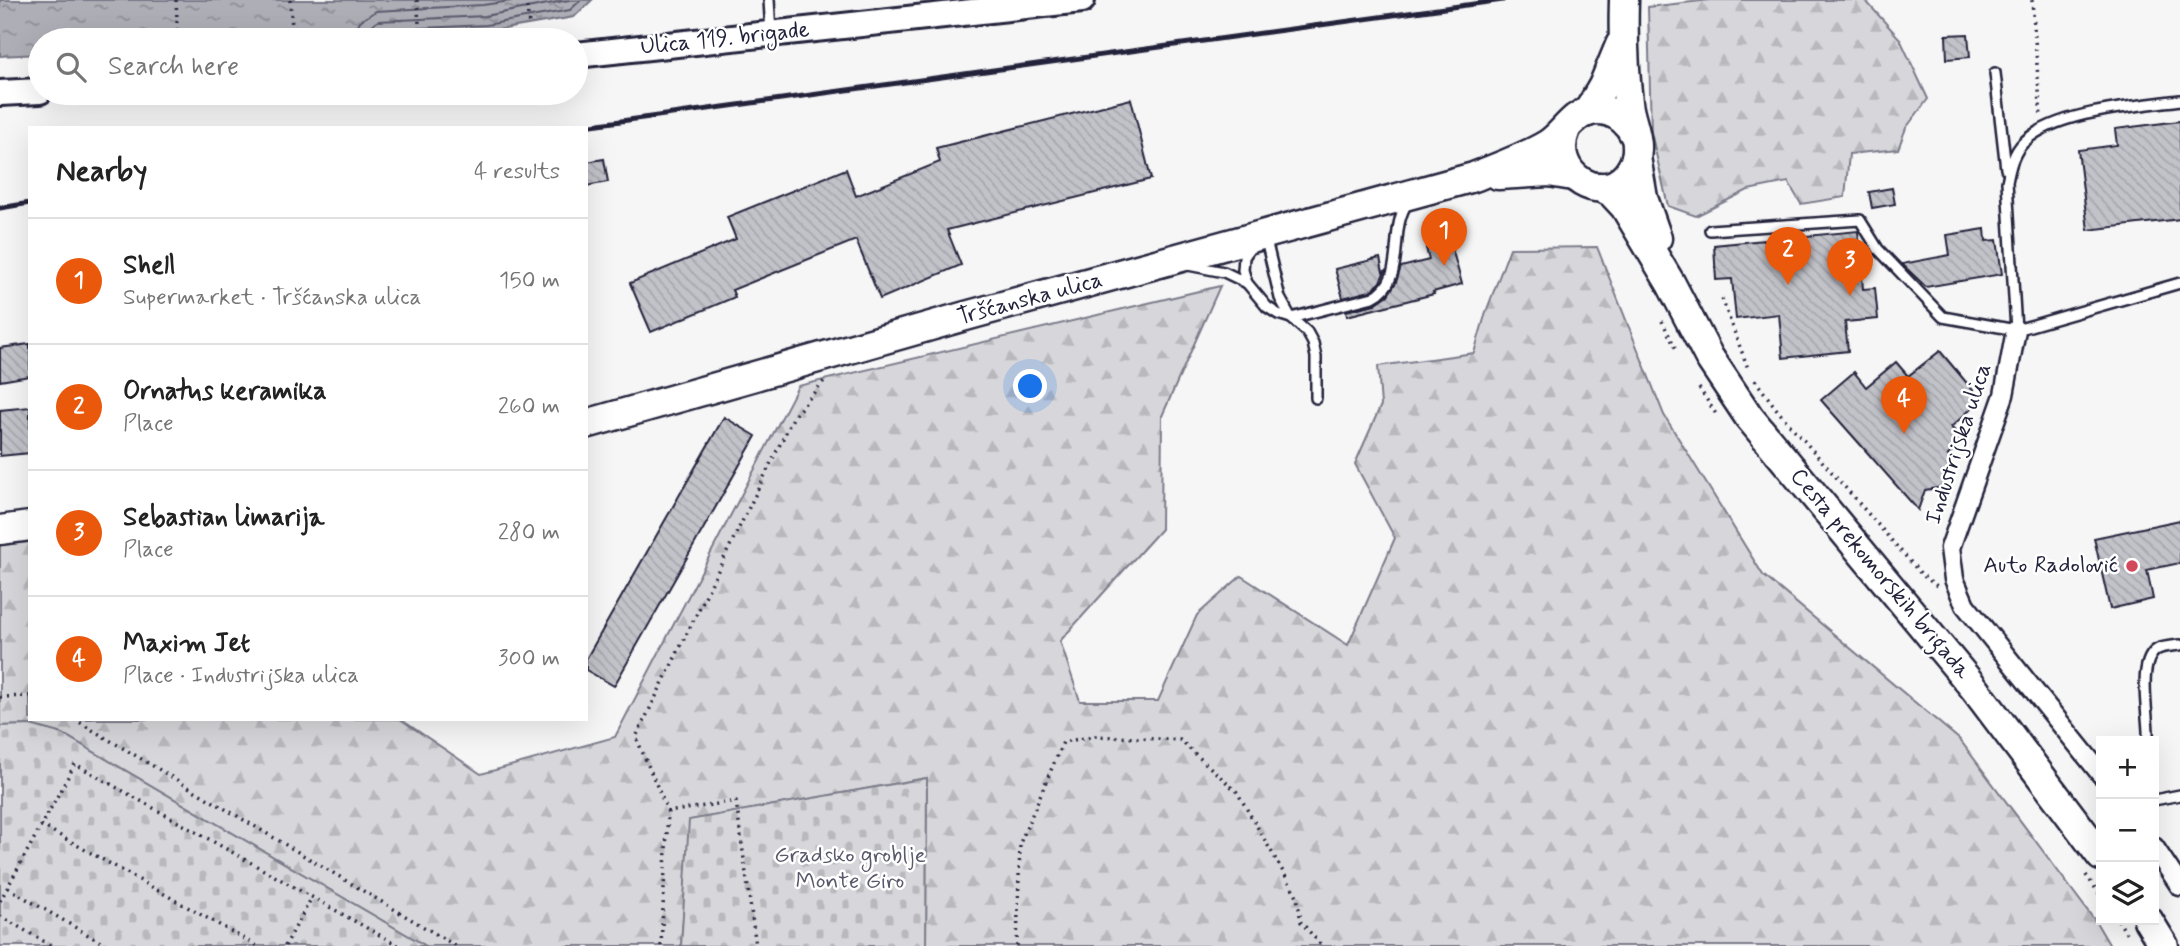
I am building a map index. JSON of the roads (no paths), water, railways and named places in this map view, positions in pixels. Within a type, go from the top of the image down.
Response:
[{"type":"main road","name":"Ulica 119. brigade","points":[[588,54],[1082,0]]},
{"type":"main road","name":"Cesta prekomorskih brigada","points":[[1623,0],[1628,102],[1643,198],[1671,284]]},
{"type":"main road","points":[[1474,177],[1535,151],[1577,120],[1602,110],[1625,121],[1635,145],[1632,169],[1621,180],[1600,187],[1587,184],[1567,170],[1561,149],[1577,120],[1604,86],[1623,35]]},
{"type":"main road","points":[[0,93],[28,94]]},
{"type":"main road","points":[[1474,177],[1549,172],[1573,176]]},
{"type":"main road","name":"Tršćanska ulica","points":[[588,423],[1474,177]]},
{"type":"main road","name":"Cesta prekomorskih brigada","points":[[1600,187],[1611,192],[1625,207],[1671,284],[1709,357],[1749,418],[1975,689],[2096,849]]},
{"type":"main road","points":[[0,530],[28,526]]},
{"type":"main road","points":[[2151,925],[2164,946]]},
{"type":"street","name":"Industrijska ulica","points":[[2016,330],[2004,395],[1950,548],[1954,579],[1965,606],[2096,768]]},
{"type":"street","points":[[2159,854],[2180,886]]},
{"type":"lane","points":[[769,0],[771,34]]},
{"type":"lane","points":[[1996,73],[2007,182],[2016,330]]},
{"type":"lane","points":[[2007,182],[2011,161],[2024,142],[2042,130],[2099,112],[2180,100]]},
{"type":"lane","points":[[1291,318],[1384,292],[1392,277],[1399,219],[1414,194]]},
{"type":"lane","points":[[1710,230],[1860,220],[1878,249],[1943,317],[2016,330],[2180,283]]},
{"type":"lane","points":[[1291,318],[1273,278],[1264,235],[1249,248],[1244,257],[1243,270],[1247,283],[1267,307],[1291,318],[1307,332],[1316,356],[1316,398]]},
{"type":"lane","points":[[1165,262],[1224,272],[1247,283]]},
{"type":"lane","points":[[2148,736],[2144,670],[2148,657],[2158,649],[2180,645]]},
{"type":"lane","points":[[2159,799],[2180,795]]},
{"type":"water","points":[[0,0],[592,0],[574,17],[509,28],[28,28],[28,55],[0,56]]},
{"type":"railway","points":[[585,126],[1503,0]]},
{"type":"railway","points":[[0,208],[28,203]]},
{"type":"place","name":"Shell","points":[[1444,266]]},
{"type":"place","name":"Ornatus keramika","points":[[1788,285]]},
{"type":"place","name":"Sebastian limarija","points":[[1850,296]]},
{"type":"place","name":"Maxim Jet","points":[[1904,434]]},
{"type":"place","name":"Auto Radolović","points":[[2132,566]]},
{"type":"park label","name":"Gradsko groblje Monte Giro","points":[[850,869]]}]
